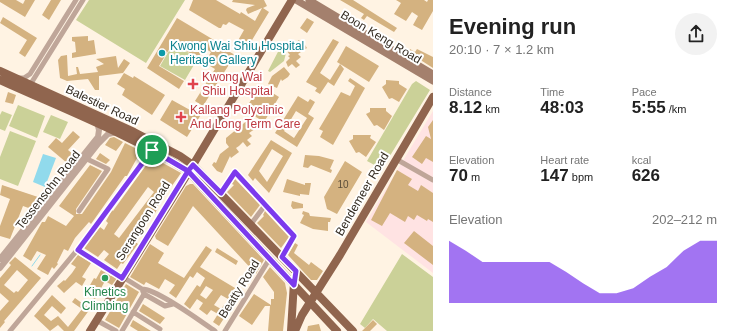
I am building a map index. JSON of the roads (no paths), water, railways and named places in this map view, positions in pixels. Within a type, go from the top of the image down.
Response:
[{"type":"main road","name":"Serangoon Road","points":[[90,331],[191,168],[292,0]]},
{"type":"main road","name":"Boon Keng Road","points":[[296,0],[433,81]]},
{"type":"main road","name":"Boon Keng Road","points":[[309,0],[433,74]]},
{"type":"main road","name":"Balestier Road","points":[[0,71],[134,132],[180,156],[191,168]]},
{"type":"main road","name":"Balestier Road","points":[[0,80],[96,122],[191,168]]},
{"type":"main road","name":"Bendemeer Road","points":[[295,331],[310,302],[337,260],[432,98]]},
{"type":"main road","points":[[191,168],[221,193],[354,331]]},
{"type":"main road","points":[[191,168],[294,285],[337,331]]},
{"type":"main road","points":[[291,331],[296,271]]},
{"type":"street","points":[[15,78],[24,78],[30,74],[76,0]]},
{"type":"street","points":[[30,85],[83,0]]},
{"type":"street","name":"Tessensohn Road","points":[[0,259],[98,137],[99,130],[96,122]]},
{"type":"street","name":"Tessensohn Road","points":[[0,268],[105,136],[117,132]]},
{"type":"street","points":[[10,331],[78,250],[152,150]]},
{"type":"street","points":[[78,211],[108,169],[87,159]]},
{"type":"street","points":[[396,159],[433,180]]},
{"type":"street","points":[[221,193],[235,172],[294,236],[282,257]]},
{"type":"street","points":[[252,224],[266,204]]},
{"type":"street","name":"Beatty Road","points":[[78,250],[143,292],[148,289],[214,331]]},
{"type":"street","name":"Beatty Road","points":[[225,331],[270,258]]},
{"type":"street","points":[[122,331],[143,292]]},
{"type":"street","points":[[133,312],[160,329]]},
{"type":"street","points":[[96,320],[116,331]]},
{"type":"water","points":[[43,154],[56,158],[45,187],[33,182]]},
{"type":"waterway","points":[[32,266],[40,255]]},
{"type":"place","name":"Kwong Wai Shiu Hospital Heritage Gallery","points":[[162,53]]},
{"type":"place","name":"Kwong Wai Shiu Hospital","points":[[193,84]]},
{"type":"place","name":"Kallang Polyclinic And Long Term Care","points":[[181,117]]},
{"type":"place","name":"Kinetics Climbing","points":[[105,278]]}]
